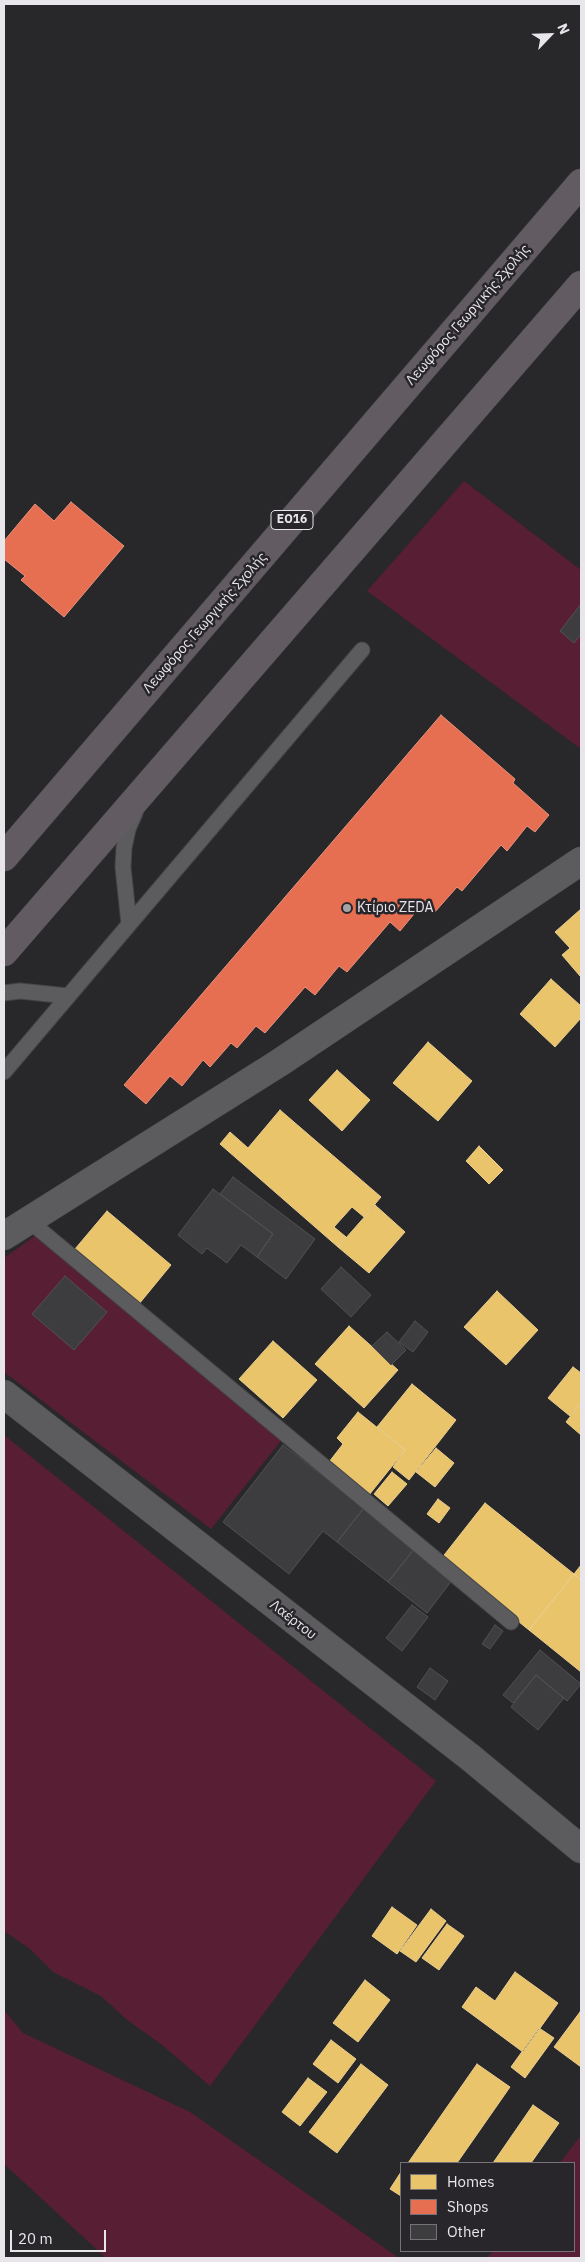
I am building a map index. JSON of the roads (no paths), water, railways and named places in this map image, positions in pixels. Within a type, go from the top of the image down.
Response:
[{"type":"main road","name":"Λεωφόρος Γεωργικής Σχολής","points":[[4,857],[581,183]]},
{"type":"main road","points":[[4,952],[581,286]]},
{"type":"street","points":[[4,1236],[279,1063],[581,860]]},
{"type":"street","name":"Λαέρτου","points":[[4,1394],[463,1752],[581,1849]]},
{"type":"lane","points":[[4,1072],[362,650]]},
{"type":"lane","points":[[129,924],[123,867],[124,848],[128,829],[148,785]]},
{"type":"lane","points":[[4,994],[20,991],[68,996]]},
{"type":"lane","points":[[28,1220],[511,1622]]},
{"type":"place","name":"Κτίριο ZEDA","points":[[347,908]]}]
